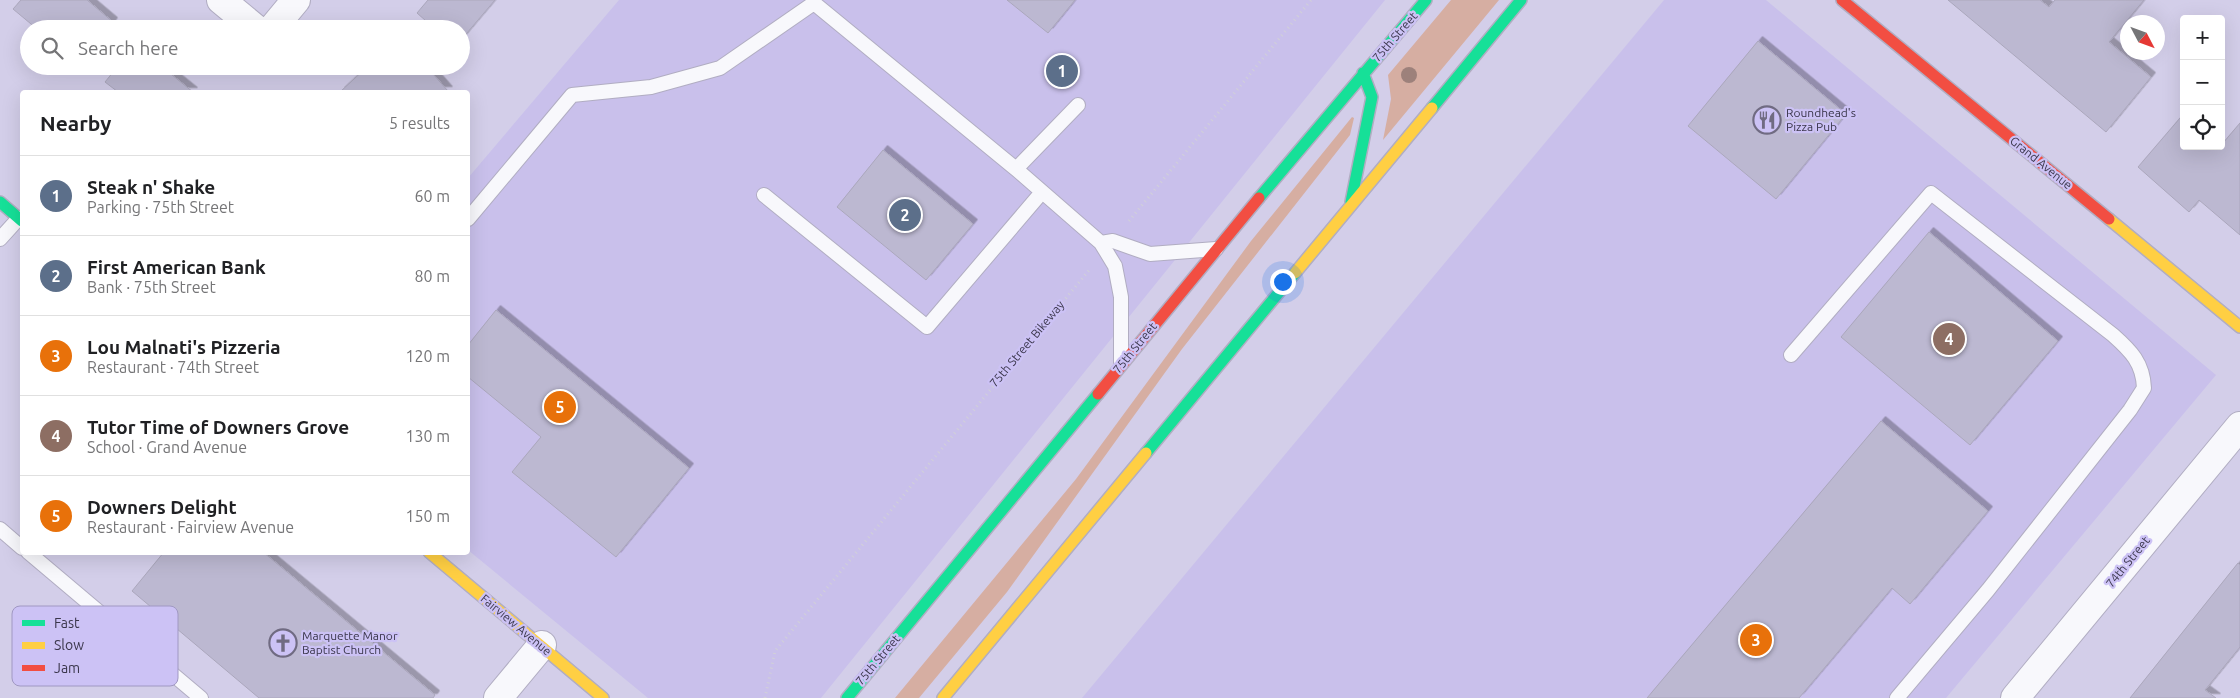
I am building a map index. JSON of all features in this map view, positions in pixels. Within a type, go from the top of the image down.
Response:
[{"type":"main road","name":"75th Street","points":[[847,698],[1217,249],[1426,0]]},
{"type":"main road","points":[[943,698],[1522,0]]},
{"type":"main road","name":"Grand Avenue","points":[[1842,0],[2240,327]]},
{"type":"main road","points":[[1350,206],[1372,97],[1363,74]]},
{"type":"main road","points":[[0,202],[20,218]]},
{"type":"main road","name":"Fairview Avenue","points":[[432,555],[542,645],[603,698]]},
{"type":"street","points":[[222,0],[245,20]]},
{"type":"street","points":[[279,20],[296,0]]},
{"type":"street","name":"74th Street","points":[[2016,698],[2240,426]]},
{"type":"street","points":[[498,698],[542,645]]},
{"type":"lane","points":[[470,217],[572,95],[651,86],[720,68],[814,2],[1106,245],[1115,266],[1120,297],[1121,366]]},
{"type":"lane","points":[[1016,169],[1078,105]]},
{"type":"lane","points":[[764,195],[927,327],[1042,192]]},
{"type":"lane","points":[[1791,355],[1932,193],[2113,335],[2133,353],[2140,364],[2144,388],[2130,410],[1988,590],[1897,698]]},
{"type":"lane","points":[[0,239],[20,220]]},
{"type":"lane","points":[[1106,245],[1150,254],[1217,249]]},
{"type":"lane","points":[[0,529],[20,546]]},
{"type":"lane","points":[[32,555],[92,606]]},
{"type":"lane","points":[[178,678],[202,698]]},
{"type":"path","name":"75th Street Bikeway","points":[[764,698],[775,651],[1106,245],[1311,0]]},
{"type":"shaded area","points":[[619,0],[1385,0],[821,698],[648,698],[470,552],[470,176]]},
{"type":"shaded area","points":[[1451,0],[1499,0],[1383,140],[1391,99],[1388,75]]},
{"type":"shaded area","points":[[1664,0],[1766,0],[2216,375],[1946,698],[1082,698]]},
{"type":"shaded area","points":[[1352,117],[1354,118],[1350,135],[1182,349],[1007,592],[919,698],[895,698],[1076,479],[1251,241]]},
{"type":"building","points":[[21,0],[87,0],[111,20],[26,20],[13,9]]},
{"type":"building","points":[[428,0],[495,0],[470,29],[470,20],[425,20],[417,13]]},
{"type":"building","points":[[1007,0],[1075,0],[1048,33]]},
{"type":"building","points":[[1948,0],[2040,0],[2049,7],[2055,0],[2144,0],[2132,15],[2120,15],[2120,29],[2109,42],[2120,51],[2120,60],[2131,60],[2151,77],[2106,132]]},
{"type":"building","name":"Roundhead's Pizza Pub","points":[[1758,41],[1846,114],[1776,199],[1688,126]]},
{"type":"building","points":[[111,75],[172,75],[191,90],[115,90],[105,82]]},
{"type":"building","points":[[358,75],[434,75],[447,90],[342,90]]},
{"type":"building","points":[[2180,118],[2180,150],[2225,150],[2225,141],[2240,123],[2240,235],[2199,200],[2189,212],[2138,167]]},
{"type":"building","points":[[883,150],[973,224],[926,280],[837,207]]},
{"type":"building","points":[[1929,232],[2058,341],[1970,445],[1841,337]]},
{"type":"building","points":[[496,310],[689,468],[616,557],[512,472],[541,437],[470,379],[470,342]]},
{"type":"building","points":[[1881,421],[1988,511],[1910,604],[1892,588],[1799,698],[1647,698]]},
{"type":"building","name":"Marquette Manor Baptist Church","points":[[162,555],[267,555],[435,695],[433,698],[259,698],[178,630],[178,606],[150,606],[132,591]]},
{"type":"building","points":[[2238,563],[2240,565],[2240,647],[2205,690],[2216,698],[2130,698]]},
{"type":"traffic: fast","points":[[1259,198],[1426,0]]},
{"type":"traffic: fast","points":[[1432,108],[1521,0]]},
{"type":"traffic: fast","points":[[1351,202],[1372,97],[1363,73]]},
{"type":"traffic: fast","points":[[0,202],[20,219]]},
{"type":"traffic: fast","points":[[1146,453],[1295,273]]},
{"type":"traffic: fast","points":[[847,698],[1098,394]]},
{"type":"traffic: slow","points":[[1295,273],[1432,108]]},
{"type":"traffic: slow","points":[[2109,219],[2240,327]]},
{"type":"traffic: slow","points":[[943,698],[1146,453]]},
{"type":"traffic: slow","points":[[433,555],[603,698]]},
{"type":"traffic: jam","points":[[1842,0],[2109,219]]},
{"type":"traffic: jam","points":[[1098,394],[1259,198]]},
{"type":"place","name":"Steak n' Shake","points":[[1062,71]]},
{"type":"place","name":"Roundhead's Pizza Pub","points":[[1767,120]]},
{"type":"place","name":"First American Bank","points":[[905,215]]},
{"type":"place","name":"Tutor Time of Downers Grove","points":[[1949,339]]},
{"type":"place","name":"Downers Delight","points":[[560,407]]},
{"type":"place","name":"Lou Malnati's Pizzeria","points":[[1756,640]]},
{"type":"place","name":"Marquette Manor Baptist Church","points":[[283,643]]}]
